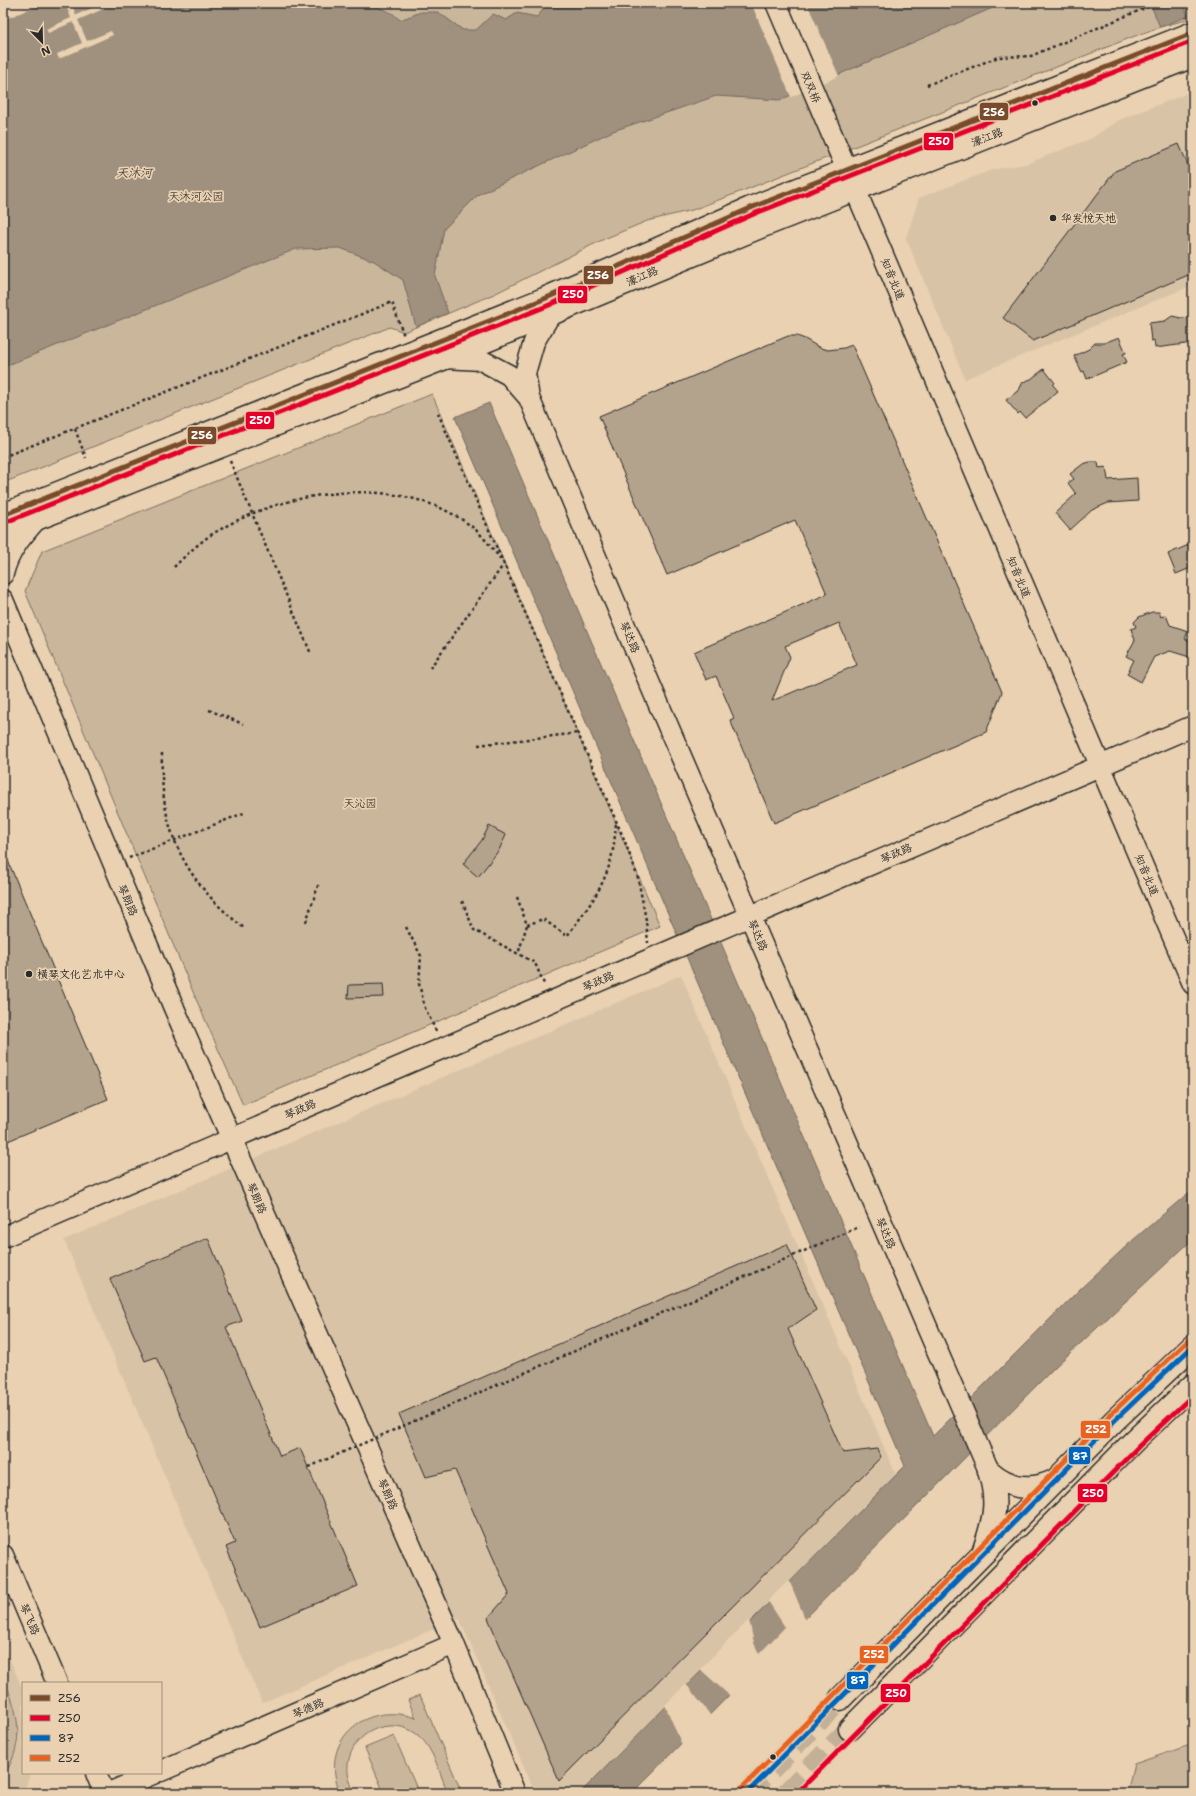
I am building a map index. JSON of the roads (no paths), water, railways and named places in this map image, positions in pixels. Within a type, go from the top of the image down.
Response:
[{"type":"main road","name":"濠江路","points":[[3,532],[445,358],[760,226],[851,180],[1193,33]]},
{"type":"main road","name":"濠江路","points":[[3,515],[544,299],[753,207],[851,180],[1193,56]]},
{"type":"main road","points":[[840,1699],[1115,1420],[1193,1346]]},
{"type":"main road","points":[[850,1729],[1135,1440],[1193,1385]]},
{"type":"main road","points":[[989,1471],[1002,1481],[1016,1487],[1037,1487],[1056,1480]]},
{"type":"main road","points":[[983,1553],[995,1513],[994,1492],[989,1471]]},
{"type":"street","name":"双双桥","points":[[776,3],[851,180]]},
{"type":"street","name":"知音北道","points":[[851,180],[1193,984]]},
{"type":"street","points":[[529,398],[525,373],[534,342],[550,314]]},
{"type":"street","points":[[445,358],[481,360],[509,375],[529,398]]},
{"type":"street","name":"琴达路","points":[[529,398],[989,1471]]},
{"type":"street","points":[[3,574],[10,554],[16,543],[36,520]]},
{"type":"street","name":"琴朗路","points":[[3,600],[113,864],[231,1139],[454,1644],[515,1793]]},
{"type":"street","name":"琴政路","points":[[3,1237],[1193,726]]},
{"type":"street","name":"琴飞路","points":[[3,1555],[57,1682]]},
{"type":"street","name":"琴德路","points":[[162,1771],[454,1644]]},
{"type":"street","points":[[96,1774],[104,1793]]},
{"type":"street","points":[[109,1793],[153,1774]]},
{"type":"water","name":"天沐河公园","points":[[3,3],[367,3],[392,13],[400,20],[421,12],[438,12],[463,30],[476,30],[493,14],[506,20],[517,13],[537,17],[545,7],[586,8],[592,3],[1004,3],[780,100],[716,96],[613,131],[479,194],[444,229],[435,276],[448,313],[416,327],[403,280],[374,261],[340,248],[296,249],[3,367]]},
{"type":"water","points":[[1150,3],[1183,3],[1188,16],[1160,27]]},
{"type":"water","points":[[489,403],[933,1436],[1080,1289],[1133,1240],[1193,1189],[1193,1239],[1057,1365],[632,1793],[580,1793],[905,1466],[455,417]]},
{"type":"tunnel","points":[[747,1793],[840,1699]]},
{"type":"tunnel","points":[[787,1793],[850,1729]]},
{"type":"place","name":"华发悦天地","points":[[1053,218]]},
{"type":"place","name":"横琴文化艺术中心","points":[[29,974]]},
{"type":"water label","name":"天沐河","points":[[134,173]]},
{"type":"park label","name":"天沁园","points":[[360,803]]}]
